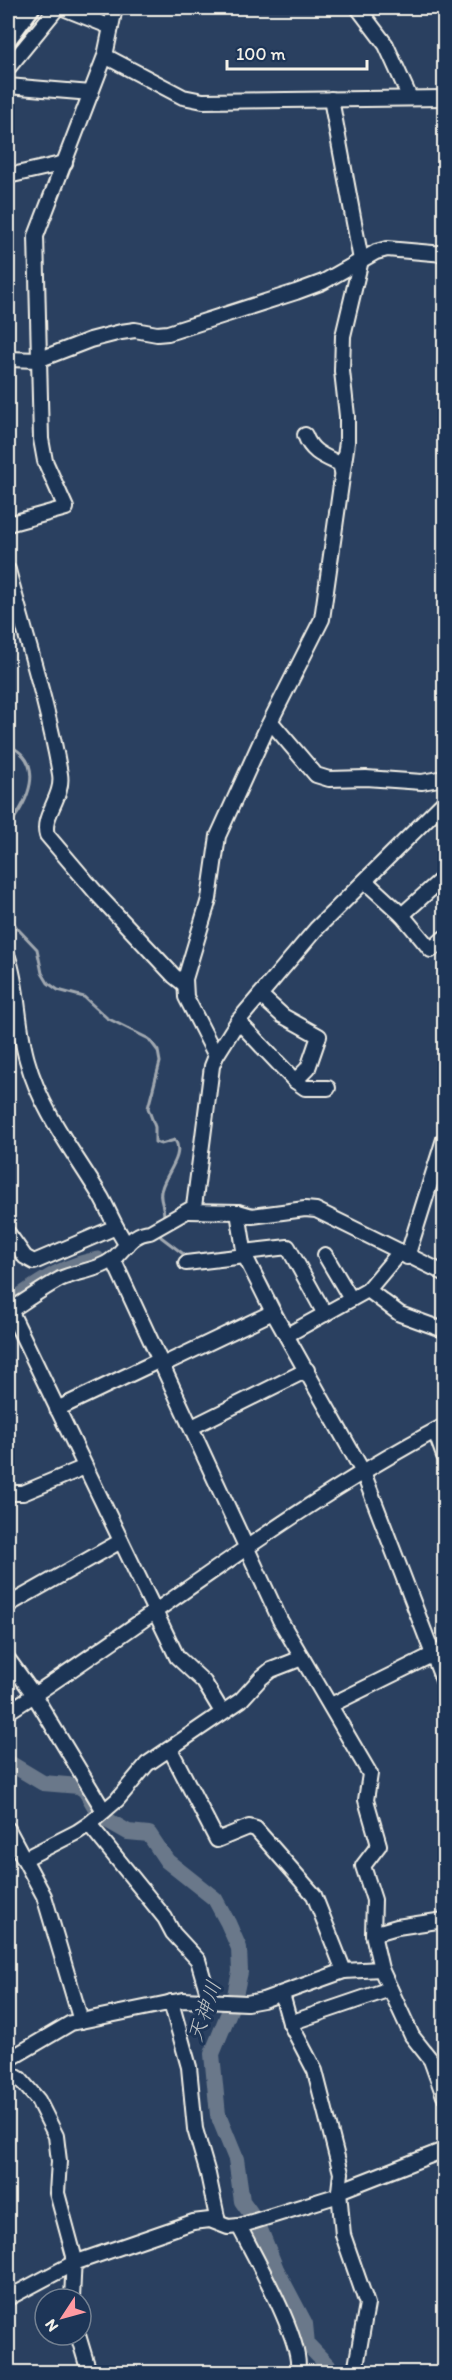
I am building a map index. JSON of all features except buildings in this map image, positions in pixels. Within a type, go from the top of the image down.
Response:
[{"type":"main road","points":[[8,15],[13,8]]},
{"type":"main road","points":[[8,39],[31,8]]},
{"type":"street","points":[[8,68],[57,8]]},
{"type":"street","points":[[63,8],[111,27]]},
{"type":"street","points":[[8,524],[66,508],[45,460],[41,439],[36,236],[105,56],[115,8]]},
{"type":"street","points":[[358,8],[386,45],[410,98]]},
{"type":"street","points":[[105,56],[192,100],[203,102],[444,98]]},
{"type":"street","points":[[8,86],[91,93]]},
{"type":"street","points":[[216,1056],[186,997],[184,984],[209,899],[218,836],[322,619],[347,430],[342,371],[344,336],[361,261],[331,99]]},
{"type":"street","points":[[8,176],[64,163]]},
{"type":"street","points":[[8,359],[38,360],[90,340],[121,332],[135,330],[157,334],[168,333],[323,282],[387,249],[444,254]]},
{"type":"street","points":[[305,435],[309,445],[316,452],[340,464],[342,471]]},
{"type":"street","points":[[8,570],[41,690],[60,775],[58,794],[45,824],[47,835],[98,895],[184,984]]},
{"type":"street","points":[[271,722],[316,775],[329,779],[366,778],[422,782],[444,778]]},
{"type":"street","points":[[222,1712],[204,1683],[177,1657],[9,1311],[61,1279],[102,1266],[143,1233],[150,1233],[194,1207],[212,1066],[216,1056],[238,1021],[316,929],[444,802]]},
{"type":"street","points":[[402,915],[444,877]]},
{"type":"street","points":[[365,881],[402,915],[430,950],[444,938]]},
{"type":"street","points":[[8,957],[13,973],[24,1049],[30,1070],[63,1140],[101,1197],[127,1245]]},
{"type":"street","points":[[260,995],[283,1016],[319,1036],[308,1068],[295,1081]]},
{"type":"street","points":[[238,1021],[295,1081],[305,1088],[328,1088]]},
{"type":"street","points":[[287,1335],[368,1290],[403,1255],[444,1139]]},
{"type":"street","points":[[189,1211],[238,1212],[252,1216],[305,1209],[316,1210],[444,1274]]},
{"type":"street","points":[[238,1212],[244,1254],[273,1312],[363,1472],[439,1651],[444,1683]]},
{"type":"street","points":[[8,1233],[25,1257],[34,1262],[116,1227]]},
{"type":"street","points":[[186,1263],[288,1247],[325,1314]]},
{"type":"street","points":[[325,1255],[351,1299]]},
{"type":"street","points":[[113,1259],[280,1620],[371,1778],[366,1800],[378,1845],[363,1866],[374,1900],[373,1934],[381,1969],[412,2036],[431,2060],[444,2096]]},
{"type":"street","points":[[368,1290],[400,1314],[444,1330]]},
{"type":"street","points":[[57,1408],[273,1312]]},
{"type":"street","points":[[192,1427],[307,1370]]},
{"type":"street","points":[[8,1712],[247,1548],[363,1472],[440,1429],[444,1456]]},
{"type":"street","points":[[8,1493],[23,1493],[85,1467]]},
{"type":"street","points":[[8,1605],[121,1541]]},
{"type":"street","points":[[331,1705],[439,1651]]},
{"type":"street","points":[[24,1859],[89,1824],[117,1800],[138,1773],[241,1700],[271,1670],[302,1658]]},
{"type":"street","points":[[8,1659],[34,1695],[104,1811]]},
{"type":"street","points":[[170,1749],[217,1840],[249,1827],[256,1829],[314,1895],[344,1971]]},
{"type":"street","points":[[89,1824],[165,1918],[173,1933],[198,1960],[210,2001]]},
{"type":"street","points":[[8,1829],[44,1896],[81,2021]]},
{"type":"street","points":[[373,1934],[397,1927],[444,1920]]},
{"type":"street","points":[[8,2060],[71,2023],[191,1999],[247,2002],[282,1994],[344,1971],[381,1969]]},
{"type":"street","points":[[290,2023],[390,1989]]},
{"type":"street","points":[[282,1994],[290,2023],[315,2071],[339,2164],[343,2235],[367,2304],[355,2373]]},
{"type":"street","points":[[171,2002],[189,2067],[195,2129],[208,2174],[218,2222]]},
{"type":"street","points":[[8,2072],[20,2079],[38,2100],[56,2136],[59,2161],[57,2193],[74,2263],[73,2287]]},
{"type":"street","points":[[8,2298],[74,2263],[194,2222],[218,2222],[228,2227],[239,2226],[339,2193],[444,2150]]},
{"type":"street","points":[[239,2226],[274,2296],[297,2351],[299,2364],[297,2373]]},
{"type":"street","points":[[81,2347],[89,2373]]},
{"type":"waterway","points":[[8,745],[28,762],[31,773],[30,784],[22,807],[8,827]]},
{"type":"waterway","points":[[8,890],[12,920],[37,949],[42,973],[48,983],[58,990],[84,997],[107,1018],[149,1039],[158,1051],[160,1062],[148,1108],[155,1127],[155,1142],[161,1144],[175,1140],[178,1152],[161,1192],[163,1220]]},
{"type":"waterway","points":[[159,1231],[161,1237],[186,1256],[195,1255]]},
{"type":"waterway","points":[[8,1300],[62,1267],[99,1256]]},
{"type":"waterway","points":[[255,1260],[291,1329]]},
{"type":"waterway","points":[[294,1334],[311,1366]]},
{"type":"waterway","name":"天神川","points":[[8,1762],[43,1783],[79,1786],[85,1790],[98,1812],[107,1820],[128,1832],[149,1834],[167,1861],[215,1899],[228,1923],[239,1948],[240,1972],[234,2000],[212,2054],[218,2115],[236,2159],[242,2201],[257,2222],[276,2269],[305,2324],[307,2344],[334,2372]]}]
